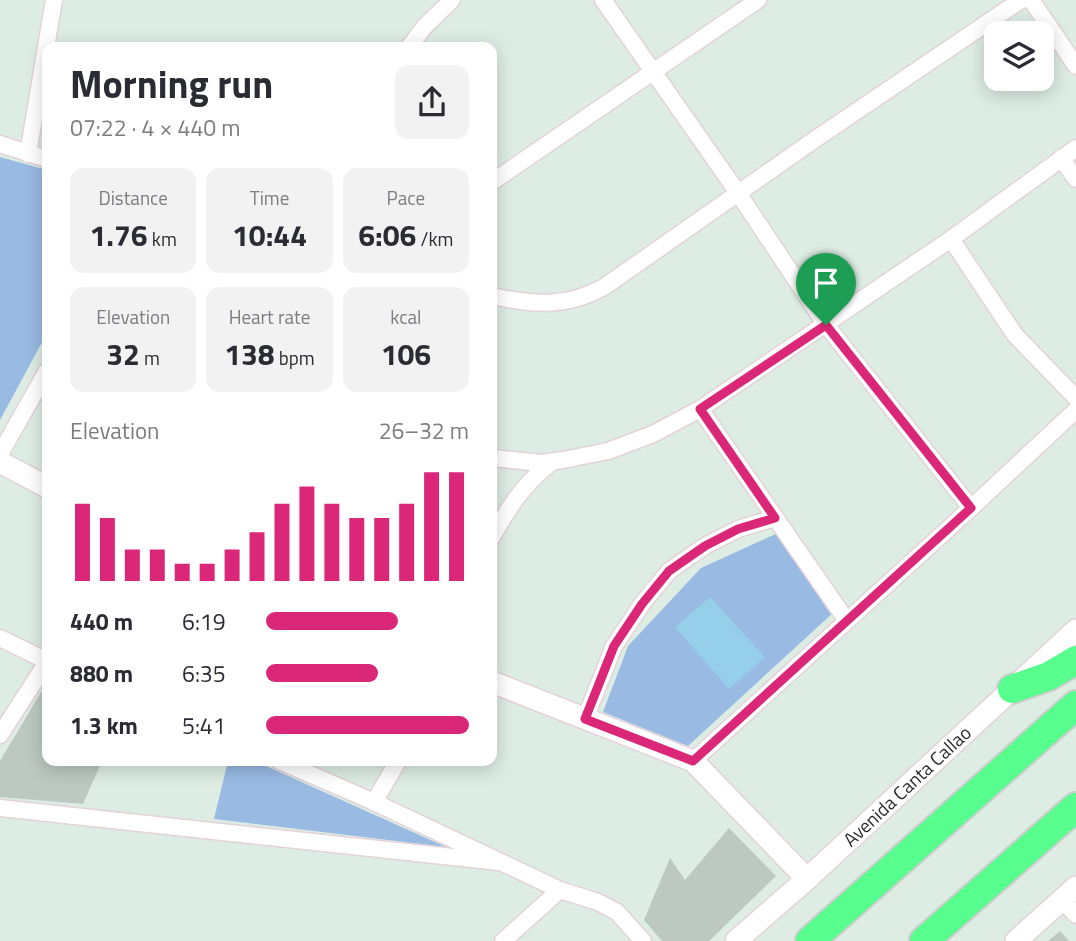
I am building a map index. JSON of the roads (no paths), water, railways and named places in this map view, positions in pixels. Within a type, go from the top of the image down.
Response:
[{"type":"highway","points":[[1013,689],[1049,676],[1076,660]]},
{"type":"highway","points":[[810,941],[1076,705]]},
{"type":"highway","points":[[925,941],[1076,807]]},
{"type":"main road","points":[[0,462],[42,484]]},
{"type":"main road","name":"Avenida Canta Callao","points":[[736,941],[807,879],[1076,630]]},
{"type":"main road","points":[[497,684],[693,761],[807,879]]},
{"type":"main road","points":[[1016,941],[1071,901]]},
{"type":"street","points":[[47,42],[54,0]]},
{"type":"street","points":[[414,42],[425,26],[452,0]]},
{"type":"street","points":[[603,0],[738,193],[826,325],[971,508]]},
{"type":"street","points":[[497,179],[758,0]]},
{"type":"street","points":[[497,297],[536,303],[561,302],[584,297],[604,287],[1021,0]]},
{"type":"street","points":[[1031,0],[1076,65]]},
{"type":"street","points":[[28,153],[42,73]]},
{"type":"street","points":[[0,144],[42,157]]},
{"type":"street","points":[[497,459],[552,462],[608,451],[653,434],[700,409],[951,239],[1076,148]]},
{"type":"street","points":[[1060,158],[1076,180]]},
{"type":"street","points":[[951,239],[1015,335],[1076,398]]},
{"type":"street","points":[[0,454],[42,380]]},
{"type":"street","points":[[700,409],[847,621]]},
{"type":"street","points":[[693,761],[1076,410]]},
{"type":"street","points":[[497,529],[524,486],[552,462]]},
{"type":"street","points":[[585,719],[614,646],[642,604],[669,571],[705,546],[738,529],[775,518]]},
{"type":"street","points":[[0,638],[42,659]]},
{"type":"street","points":[[0,735],[42,669]]},
{"type":"street","points":[[291,766],[374,802],[560,890],[598,902],[617,912],[643,941]]},
{"type":"street","points":[[374,802],[395,766]]},
{"type":"street","points":[[0,808],[499,862]]},
{"type":"street","points":[[503,941],[560,890]]}]
